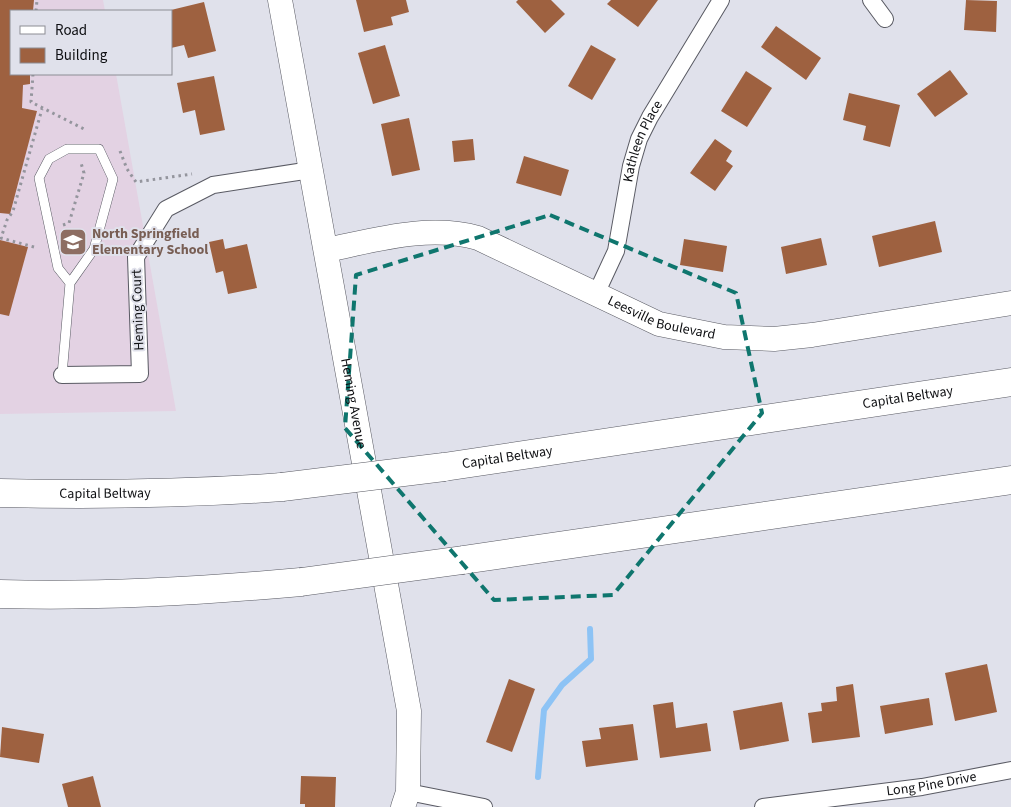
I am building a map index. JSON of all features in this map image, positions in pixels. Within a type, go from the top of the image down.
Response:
[{"type":"highway","name":"Capital Beltway","points":[[0,493],[95,495],[182,493],[282,487],[444,467],[1011,382]]},
{"type":"highway","points":[[0,594],[212,590],[301,582],[1011,480]]},
{"type":"street","name":"Heming Avenue","points":[[280,0],[409,711],[406,800]]},
{"type":"street","name":"Kathleen Place","points":[[596,294],[616,250],[631,166],[640,139],[650,117],[721,0]]},
{"type":"street","points":[[871,0],[885,19]]},
{"type":"street","name":"Heming Court","points":[[62,375],[140,374],[136,257],[166,209],[213,185],[311,170]]},
{"type":"street","name":"Leesville Boulevard","points":[[326,250],[414,233],[458,232],[478,238],[659,324],[699,334],[724,337],[774,339],[812,335],[1011,303]]},
{"type":"street","name":"Long Pine Drive","points":[[763,807],[922,787],[1011,770]]},
{"type":"street","points":[[406,800],[484,807]]},
{"type":"lane","points":[[62,375],[70,283],[94,249],[113,179],[99,149],[67,149],[49,159],[39,178],[58,268],[70,283]]},
{"type":"path","points":[[33,75],[31,102],[84,129]]},
{"type":"path","points":[[34,247],[2,238],[6,220],[13,211],[42,109]]},
{"type":"path","points":[[120,151],[127,169],[136,182],[211,171],[213,185]]},
{"type":"path","points":[[60,226],[70,223],[84,173],[80,158]]},
{"type":"highlighted area","points":[[550,215],[736,293],[762,413],[613,595],[494,600],[345,428],[356,275]]},
{"type":"shaded area","name":"North Springfield Elementary School","points":[[0,0],[103,0],[105,10],[10,10],[10,75],[116,75],[176,411],[0,414]]},
{"type":"building","points":[[0,0],[34,0],[33,10],[10,10],[10,75],[30,75],[30,84],[23,85],[22,108],[37,111],[10,214],[0,213]]},
{"type":"building","points":[[356,0],[406,0],[409,12],[391,17],[393,25],[364,32]]},
{"type":"building","points":[[518,0],[551,0],[565,14],[545,33],[516,2]]},
{"type":"building","points":[[611,0],[658,0],[638,27],[607,4]]},
{"type":"building","points":[[966,0],[997,1],[996,32],[964,30]]},
{"type":"building","points":[[204,2],[216,51],[188,58],[184,45],[172,48],[171,10]]},
{"type":"building","points":[[776,26],[821,58],[806,80],[761,47]]},
{"type":"building","points":[[385,45],[400,96],[373,104],[358,53]]},
{"type":"building","points":[[591,45],[616,59],[592,100],[568,86]]},
{"type":"building","points":[[950,70],[968,94],[935,117],[917,94]]},
{"type":"building","points":[[746,71],[772,88],[747,127],[721,111]]},
{"type":"building","points":[[214,76],[225,130],[200,135],[195,110],[183,113],[177,83]]},
{"type":"building","points":[[849,93],[900,105],[890,147],[863,140],[866,126],[843,120]]},
{"type":"building","points":[[409,118],[420,170],[392,176],[381,124]]},
{"type":"building","points":[[473,139],[475,160],[454,162],[452,141]]},
{"type":"building","points":[[715,139],[732,151],[726,161],[733,166],[715,191],[690,173]]},
{"type":"building","points":[[524,156],[569,170],[561,196],[516,183]]},
{"type":"building","points":[[935,221],[942,252],[879,267],[872,236]]},
{"type":"building","points":[[821,238],[827,265],[786,274],[781,247]]},
{"type":"building","points":[[223,239],[225,249],[247,244],[257,288],[228,294],[223,271],[216,273],[209,242]]},
{"type":"building","points":[[684,239],[727,246],[723,272],[680,265]]},
{"type":"building","points":[[0,240],[28,247],[9,316],[0,314]]},
{"type":"building","points":[[987,664],[997,712],[955,721],[945,673]]},
{"type":"building","points":[[509,679],[535,689],[512,752],[486,742]]},
{"type":"building","points":[[853,684],[860,737],[812,743],[808,713],[822,711],[821,703],[837,701],[836,687]]},
{"type":"building","points":[[929,698],[933,725],[885,734],[880,706]]},
{"type":"building","points":[[673,702],[676,728],[707,723],[711,751],[660,758],[653,705]]},
{"type":"building","points":[[782,702],[789,741],[740,750],[733,711]]},
{"type":"building","points":[[633,724],[638,760],[586,767],[582,741],[601,739],[599,728]]},
{"type":"building","points":[[2,727],[44,734],[39,763],[0,757]]},
{"type":"building","points":[[93,776],[101,807],[68,807],[62,784]]},
{"type":"building","points":[[301,776],[336,777],[335,807],[305,807],[305,804],[300,804]]},
{"type":"waterway","points":[[538,777],[544,710],[562,685],[591,659],[590,629]]},
{"type":"place","name":"North Springfield Elementary School","points":[[73,242]]}]
